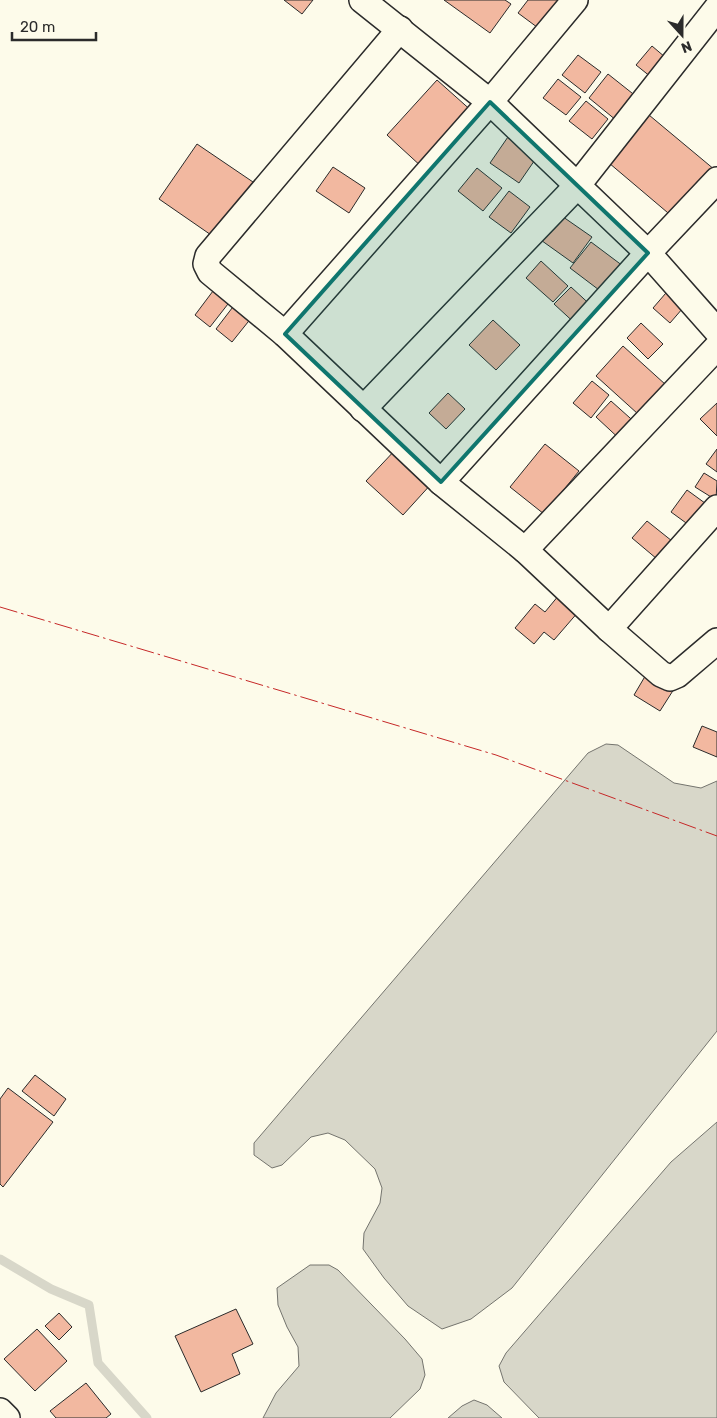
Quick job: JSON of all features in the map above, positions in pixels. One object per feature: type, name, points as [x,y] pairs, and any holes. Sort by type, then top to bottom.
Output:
[{"type":"street","points":[[362,0],[490,102],[648,253],[717,331]]},
{"type":"street","points":[[284,334],[490,102],[575,0]]},
{"type":"street","points":[[363,409],[577,186],[717,8]]},
{"type":"street","points":[[400,29],[208,256],[206,264],[210,272],[284,334],[441,482],[525,550],[609,629],[661,674],[670,678],[677,675],[717,641]]},
{"type":"street","points":[[441,482],[648,253],[717,180]]},
{"type":"street","points":[[525,550],[717,347]]},
{"type":"street","points":[[609,629],[717,508]]},
{"type":"street","points":[[0,1411],[7,1418]]},
{"type":"highlighted area","points":[[490,102],[648,253],[441,482],[285,334]]},
{"type":"shaded area","points":[[606,744],[618,745],[674,783],[701,788],[717,781],[717,1031],[512,1288],[471,1319],[442,1329],[408,1306],[363,1249],[364,1233],[380,1203],[382,1188],[375,1169],[345,1140],[328,1133],[311,1137],[282,1165],[272,1168],[254,1155],[254,1143],[588,753]]},
{"type":"shaded area","points":[[717,1122],[717,1418],[539,1418],[504,1382],[499,1366],[506,1353],[671,1162]]},
{"type":"shaded area","points":[[310,1265],[329,1265],[338,1270],[422,1359],[425,1375],[420,1389],[390,1418],[263,1418],[276,1393],[299,1366],[298,1347],[278,1305],[277,1288]]},
{"type":"shaded area","points":[[474,1400],[487,1405],[502,1418],[448,1418],[462,1406]]},
{"type":"building","points":[[284,0],[313,0],[302,14]]},
{"type":"building","points":[[444,0],[505,0],[511,4],[490,33]]},
{"type":"building","points":[[528,0],[570,0],[545,33],[518,13]]},
{"type":"building","points":[[652,46],[672,63],[656,81],[636,65]]},
{"type":"building","points":[[578,55],[601,72],[585,93],[562,75]]},
{"type":"building","points":[[608,74],[642,101],[622,125],[589,98]]},
{"type":"building","points":[[558,79],[581,97],[566,115],[543,98]]},
{"type":"building","points":[[437,80],[474,113],[423,168],[387,135]]},
{"type":"building","points":[[586,101],[608,119],[592,139],[569,121]]},
{"type":"building","points":[[649,115],[715,170],[674,218],[609,163]]},
{"type":"building","points":[[510,134],[539,154],[519,183],[490,163]]},
{"type":"building","points":[[197,144],[253,182],[214,237],[159,199]]},
{"type":"building","points":[[333,167],[365,188],[349,213],[316,191]]},
{"type":"building","points":[[477,168],[502,188],[483,211],[458,191]]},
{"type":"building","points":[[509,191],[530,207],[511,233],[489,217]]},
{"type":"building","points":[[556,212],[592,237],[573,263],[538,238]]},
{"type":"building","points":[[591,242],[627,269],[607,296],[570,268]]},
{"type":"building","points":[[541,261],[568,286],[553,302],[526,278]]},
{"type":"building","points":[[219,283],[235,295],[210,327],[195,315]]},
{"type":"building","points":[[672,286],[689,301],[670,323],[653,308]]},
{"type":"building","points":[[571,287],[596,310],[579,327],[554,304]]},
{"type":"building","points":[[239,299],[256,312],[232,342],[216,329]]},
{"type":"building","points":[[493,320],[520,345],[496,370],[469,345]]},
{"type":"building","points":[[641,323],[663,344],[648,359],[627,338]]},
{"type":"building","points":[[623,346],[666,385],[638,414],[596,376]]},
{"type":"building","points":[[592,381],[609,395],[591,418],[573,403]]},
{"type":"building","points":[[448,393],[465,409],[446,429],[429,413]]},
{"type":"building","points":[[611,401],[639,426],[624,443],[596,417]]},
{"type":"building","points":[[717,403],[717,436],[700,419]]},
{"type":"building","points":[[545,444],[579,471],[544,514],[510,487]]},
{"type":"building","points":[[397,448],[433,482],[403,515],[366,481]]},
{"type":"building","points":[[717,449],[717,472],[706,464]]},
{"type":"building","points":[[704,473],[717,481],[716,500],[695,487]]},
{"type":"building","points":[[687,490],[709,506],[693,528],[671,512]]},
{"type":"building","points":[[647,521],[672,541],[657,559],[632,538]]},
{"type":"building","points":[[559,595],[579,611],[554,640],[544,632],[534,644],[515,628],[535,604],[545,612]]},
{"type":"building","points":[[647,673],[674,689],[660,711],[634,695]]},
{"type":"building","points":[[702,726],[717,732],[717,757],[693,747]]},
{"type":"building","points":[[35,1075],[66,1099],[54,1116],[22,1091]]},
{"type":"building","points":[[8,1088],[53,1122],[3,1187],[0,1184],[0,1099]]},
{"type":"building","points":[[236,1309],[253,1344],[232,1354],[240,1374],[201,1392],[175,1336]]},
{"type":"building","points":[[59,1313],[72,1327],[59,1340],[45,1326]]},
{"type":"building","points":[[37,1329],[67,1361],[35,1391],[4,1359]]},
{"type":"building","points":[[86,1383],[111,1414],[106,1418],[56,1418],[50,1411]]},
{"type":"waterway","points":[[0,1259],[51,1289],[89,1305],[98,1363],[147,1418]]},
{"type":"power","points":[[0,607],[496,755],[717,836]]}]
